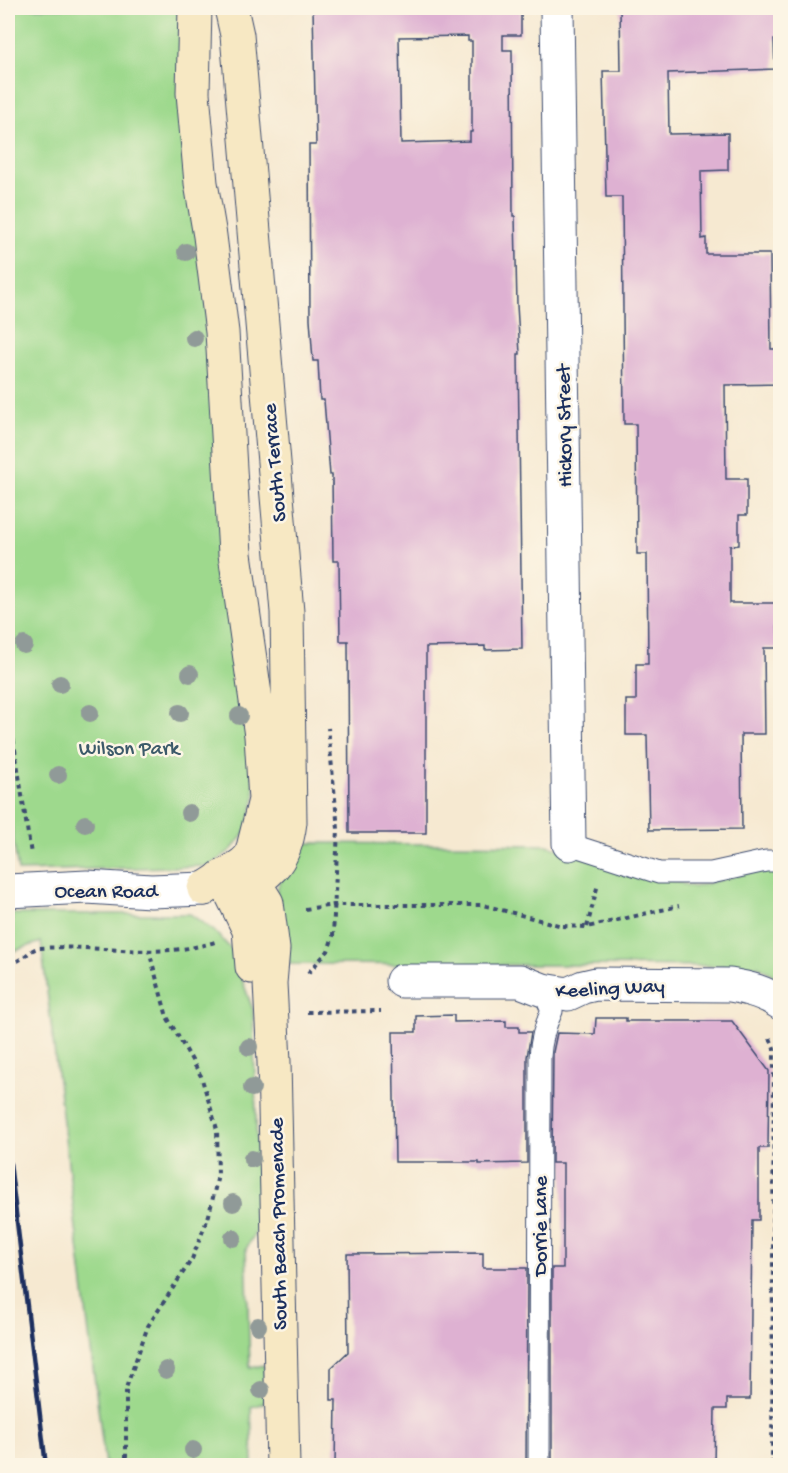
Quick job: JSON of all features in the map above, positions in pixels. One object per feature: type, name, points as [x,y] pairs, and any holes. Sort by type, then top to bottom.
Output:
[{"type":"street","name":"South Terrace","points":[[195,8],[193,93],[201,183],[222,332],[235,554],[264,774],[265,800],[251,855],[231,881]]},
{"type":"street","name":"South Terrace","points":[[231,8],[237,35],[287,612],[290,822],[288,839],[277,863],[231,881]]},
{"type":"street","name":"Hickory Street","points":[[557,8],[569,844]]},
{"type":"street","name":"Ocean Road","points":[[22,890],[87,887],[151,891],[231,881]]},
{"type":"street","name":"South Beach Promenade","points":[[231,881],[267,903],[258,923],[273,949],[270,983],[274,1062],[283,1466]]},
{"type":"street","name":"Keeling Way","points":[[402,981],[520,981],[543,990],[568,994],[583,987],[612,983],[730,985],[773,997],[773,1017]]},
{"type":"lane","points":[[569,844],[659,873],[711,873],[766,861],[780,861]]},
{"type":"lane","name":"Dorrie Lane","points":[[539,1466],[540,1057],[541,1039],[552,1011],[543,990]]},
{"type":"path","points":[[8,256],[13,284],[8,295]]},
{"type":"path","points":[[8,704],[22,890]]},
{"type":"path","points":[[586,927],[606,855]]},
{"type":"path","points":[[8,963],[18,963],[36,948],[149,951],[197,947],[281,913],[334,905],[483,905],[562,926],[586,927],[682,905]]},
{"type":"path","points":[[130,1466],[126,1460],[126,1388],[148,1326],[192,1259],[209,1215],[218,1174],[217,1129],[201,1076],[166,1017],[149,951]]},
{"type":"path","points":[[772,1466],[773,1017]]},
{"type":"green space","name":"Wilson Park","points":[[8,8],[178,8],[255,797],[247,830],[232,849],[210,866],[18,871],[8,804]]},
{"type":"green space","points":[[303,843],[547,845],[694,887],[780,864],[780,979],[758,966],[290,964],[276,911],[277,890]]},
{"type":"green space","points":[[12,914],[190,914],[214,931],[231,949],[253,1010],[259,1226],[246,1249],[250,1368],[264,1365],[264,1403],[251,1407],[253,1465],[105,1465],[41,942],[11,952]]},
{"type":"building","points":[[313,8],[521,8],[521,35],[503,35],[503,50],[512,50],[513,216],[515,216],[520,354],[518,354],[522,649],[485,650],[485,646],[426,647],[426,833],[349,833],[348,641],[340,641],[339,561],[333,561],[332,475],[330,475],[324,400],[320,400],[318,361],[313,361],[310,319],[309,145],[316,145]],"holes":[[[468,36],[468,41],[472,41],[472,132],[470,132],[470,141],[401,143],[399,37]]]},
{"type":"building","points":[[620,8],[780,8],[780,40],[774,40],[775,69],[668,73],[669,134],[728,133],[728,170],[701,171],[702,239],[706,238],[706,254],[770,254],[771,349],[780,349],[780,384],[725,385],[726,479],[747,479],[747,515],[739,515],[739,545],[730,546],[730,603],[777,603],[778,648],[764,648],[765,734],[741,734],[742,829],[649,830],[647,735],[626,735],[626,700],[636,700],[636,664],[648,664],[647,554],[637,554],[636,424],[624,424],[622,197],[606,197],[603,71],[621,71]]},
{"type":"building","points":[[454,1015],[454,1022],[506,1021],[506,1027],[519,1027],[519,1032],[531,1032],[527,1057],[527,1163],[395,1162],[393,1032],[416,1032],[416,1016]]},
{"type":"building","points":[[596,1018],[626,1018],[626,1021],[732,1021],[769,1071],[768,1148],[759,1148],[759,1220],[752,1220],[750,1399],[727,1399],[727,1409],[715,1409],[714,1466],[552,1466],[552,1268],[563,1268],[563,1163],[552,1163],[553,1052],[557,1033],[595,1034]]},
{"type":"building","points":[[483,1253],[483,1268],[527,1268],[526,1466],[335,1466],[336,1400],[331,1400],[331,1368],[348,1352],[347,1254]]},
{"type":"railway","points":[[8,1146],[46,1466]]}]
